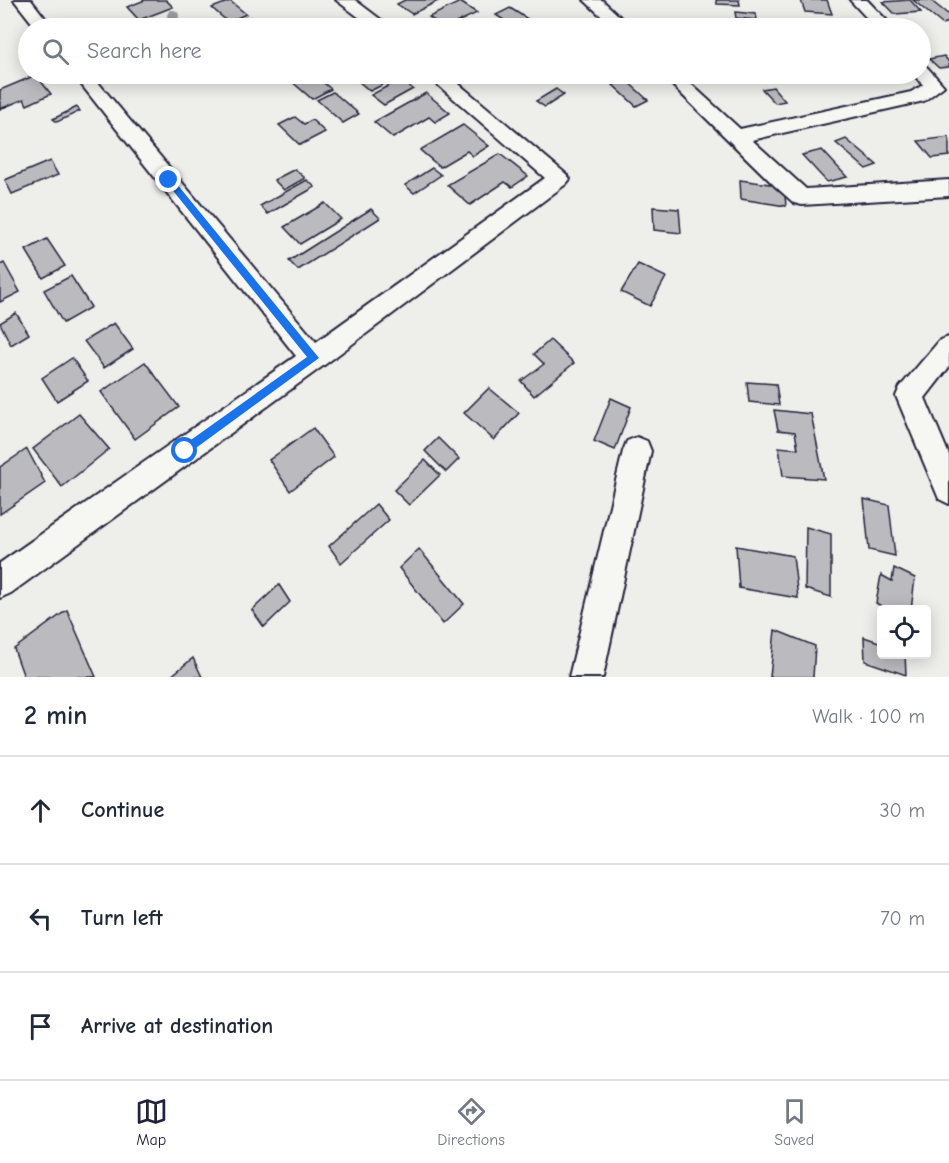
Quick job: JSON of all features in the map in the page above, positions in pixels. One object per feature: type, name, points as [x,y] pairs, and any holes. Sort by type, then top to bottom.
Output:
[{"type":"street","points":[[22,0],[37,18]]},
{"type":"street","points":[[344,0],[369,18]]},
{"type":"street","points":[[592,0],[612,18]]},
{"type":"street","points":[[858,0],[875,18]]},
{"type":"street","points":[[737,136],[917,97],[935,86],[931,81]]},
{"type":"street","points":[[90,84],[314,358]]},
{"type":"street","points":[[0,582],[314,358],[559,179],[448,84]]},
{"type":"street","points":[[681,84],[784,182],[802,196],[949,188]]},
{"type":"street","points":[[949,348],[910,396],[949,489]]},
{"type":"street","points":[[586,677],[638,451]]},
{"type":"building","points":[[145,0],[166,0],[173,7],[144,18],[137,18],[127,7]]},
{"type":"building","points":[[405,0],[440,0],[412,14],[397,4]]},
{"type":"building","points":[[716,0],[739,0],[740,5],[717,4]]},
{"type":"building","points":[[801,0],[827,0],[832,14],[805,12]]},
{"type":"building","points":[[910,0],[921,12],[895,14],[883,2]]},
{"type":"building","points":[[913,0],[930,0],[949,15],[949,22],[942,24]]},
{"type":"building","points":[[230,1],[246,14],[237,18],[223,18],[212,8]]},
{"type":"building","points":[[460,2],[477,13],[466,18],[429,17]]},
{"type":"building","points":[[510,8],[526,18],[501,18],[496,15]]},
{"type":"building","points":[[735,12],[756,14],[757,18],[736,18]]},
{"type":"building","points":[[944,56],[949,62],[949,67],[939,68],[931,59]]},
{"type":"building","points":[[18,82],[43,84],[51,94],[27,105],[24,99],[0,109],[0,90]]},
{"type":"building","points":[[295,84],[325,84],[331,89],[312,99]]},
{"type":"building","points":[[362,84],[384,84],[370,91]]},
{"type":"building","points":[[392,84],[407,84],[413,89],[384,105],[371,95]]},
{"type":"building","points":[[630,84],[648,100],[636,106],[613,85]]},
{"type":"building","points":[[773,87],[785,101],[775,103],[762,89]]},
{"type":"building","points":[[556,89],[564,95],[545,107],[536,101]]},
{"type":"building","points":[[333,92],[359,114],[343,123],[317,100]]},
{"type":"building","points":[[426,93],[450,113],[435,122],[429,117],[393,138],[374,122]]},
{"type":"building","points":[[77,107],[80,111],[57,122],[53,119]]},
{"type":"building","points":[[295,117],[304,124],[312,120],[325,132],[300,145],[279,125]]},
{"type":"building","points":[[463,125],[489,146],[473,156],[467,151],[440,167],[420,150]]},
{"type":"building","points":[[949,137],[949,156],[932,158],[918,141]]},
{"type":"building","points":[[846,139],[877,165],[866,169],[836,143]]},
{"type":"building","points":[[822,150],[847,177],[827,182],[802,155]]},
{"type":"building","points":[[500,154],[528,176],[512,187],[505,182],[470,205],[447,185]]},
{"type":"building","points":[[50,161],[58,175],[12,194],[5,180]]},
{"type":"building","points":[[432,168],[441,175],[414,193],[405,185]]},
{"type":"building","points":[[295,169],[305,178],[284,190],[274,180]]},
{"type":"building","points":[[307,180],[315,187],[268,214],[260,206]]},
{"type":"building","points":[[740,180],[784,186],[786,206],[741,199]]},
{"type":"building","points":[[325,203],[341,219],[300,244],[284,227]]},
{"type":"building","points":[[653,207],[679,209],[681,233],[654,230]]},
{"type":"building","points":[[371,209],[380,218],[298,270],[289,261]]},
{"type":"building","points":[[47,239],[65,266],[43,278],[26,250]]},
{"type":"building","points":[[4,263],[20,292],[0,302],[0,265]]},
{"type":"building","points":[[638,264],[666,277],[650,306],[621,292]]},
{"type":"building","points":[[71,276],[91,307],[63,323],[44,290]]},
{"type":"building","points":[[16,313],[29,334],[11,345],[0,323]]},
{"type":"building","points":[[114,323],[133,349],[104,368],[84,341]]},
{"type":"building","points":[[550,340],[574,363],[534,396],[521,381],[544,364],[534,354]]},
{"type":"building","points":[[72,358],[88,381],[57,401],[42,378]]},
{"type":"building","points":[[145,362],[179,407],[135,439],[101,392]]},
{"type":"building","points":[[747,382],[776,384],[779,405],[749,402]]},
{"type":"building","points":[[489,388],[519,413],[494,440],[464,413]]},
{"type":"building","points":[[611,398],[631,407],[615,450],[594,441]]},
{"type":"building","points":[[774,410],[811,414],[824,479],[783,476],[779,447],[798,449],[795,432],[778,430]]},
{"type":"building","points":[[79,414],[109,449],[62,487],[33,449]]},
{"type":"building","points":[[313,428],[334,457],[290,491],[269,460]]},
{"type":"building","points":[[438,438],[459,459],[446,472],[425,451]]},
{"type":"building","points":[[27,449],[45,483],[0,514],[0,467]]},
{"type":"building","points":[[425,460],[440,475],[409,505],[394,490]]},
{"type":"building","points":[[864,499],[889,505],[895,556],[869,550]]},
{"type":"building","points":[[376,504],[389,520],[341,563],[329,546]]},
{"type":"building","points":[[806,527],[831,534],[831,597],[805,589]]},
{"type":"building","points":[[736,546],[793,556],[798,598],[739,588]]},
{"type":"building","points":[[419,549],[464,604],[443,624],[399,568]]},
{"type":"building","points":[[894,568],[915,578],[912,605],[879,605],[876,603],[881,575],[892,581]]},
{"type":"building","points":[[279,585],[290,602],[264,627],[252,610]]},
{"type":"building","points":[[67,610],[96,677],[24,677],[14,649]]},
{"type":"building","points":[[775,630],[815,646],[813,677],[770,677]]},
{"type":"building","points":[[864,637],[877,641],[877,659],[905,659],[906,675],[865,661]]},
{"type":"building","points":[[193,658],[202,677],[170,677]]},
{"type":"route","points":[[169,180],[314,358],[185,451]]}]
